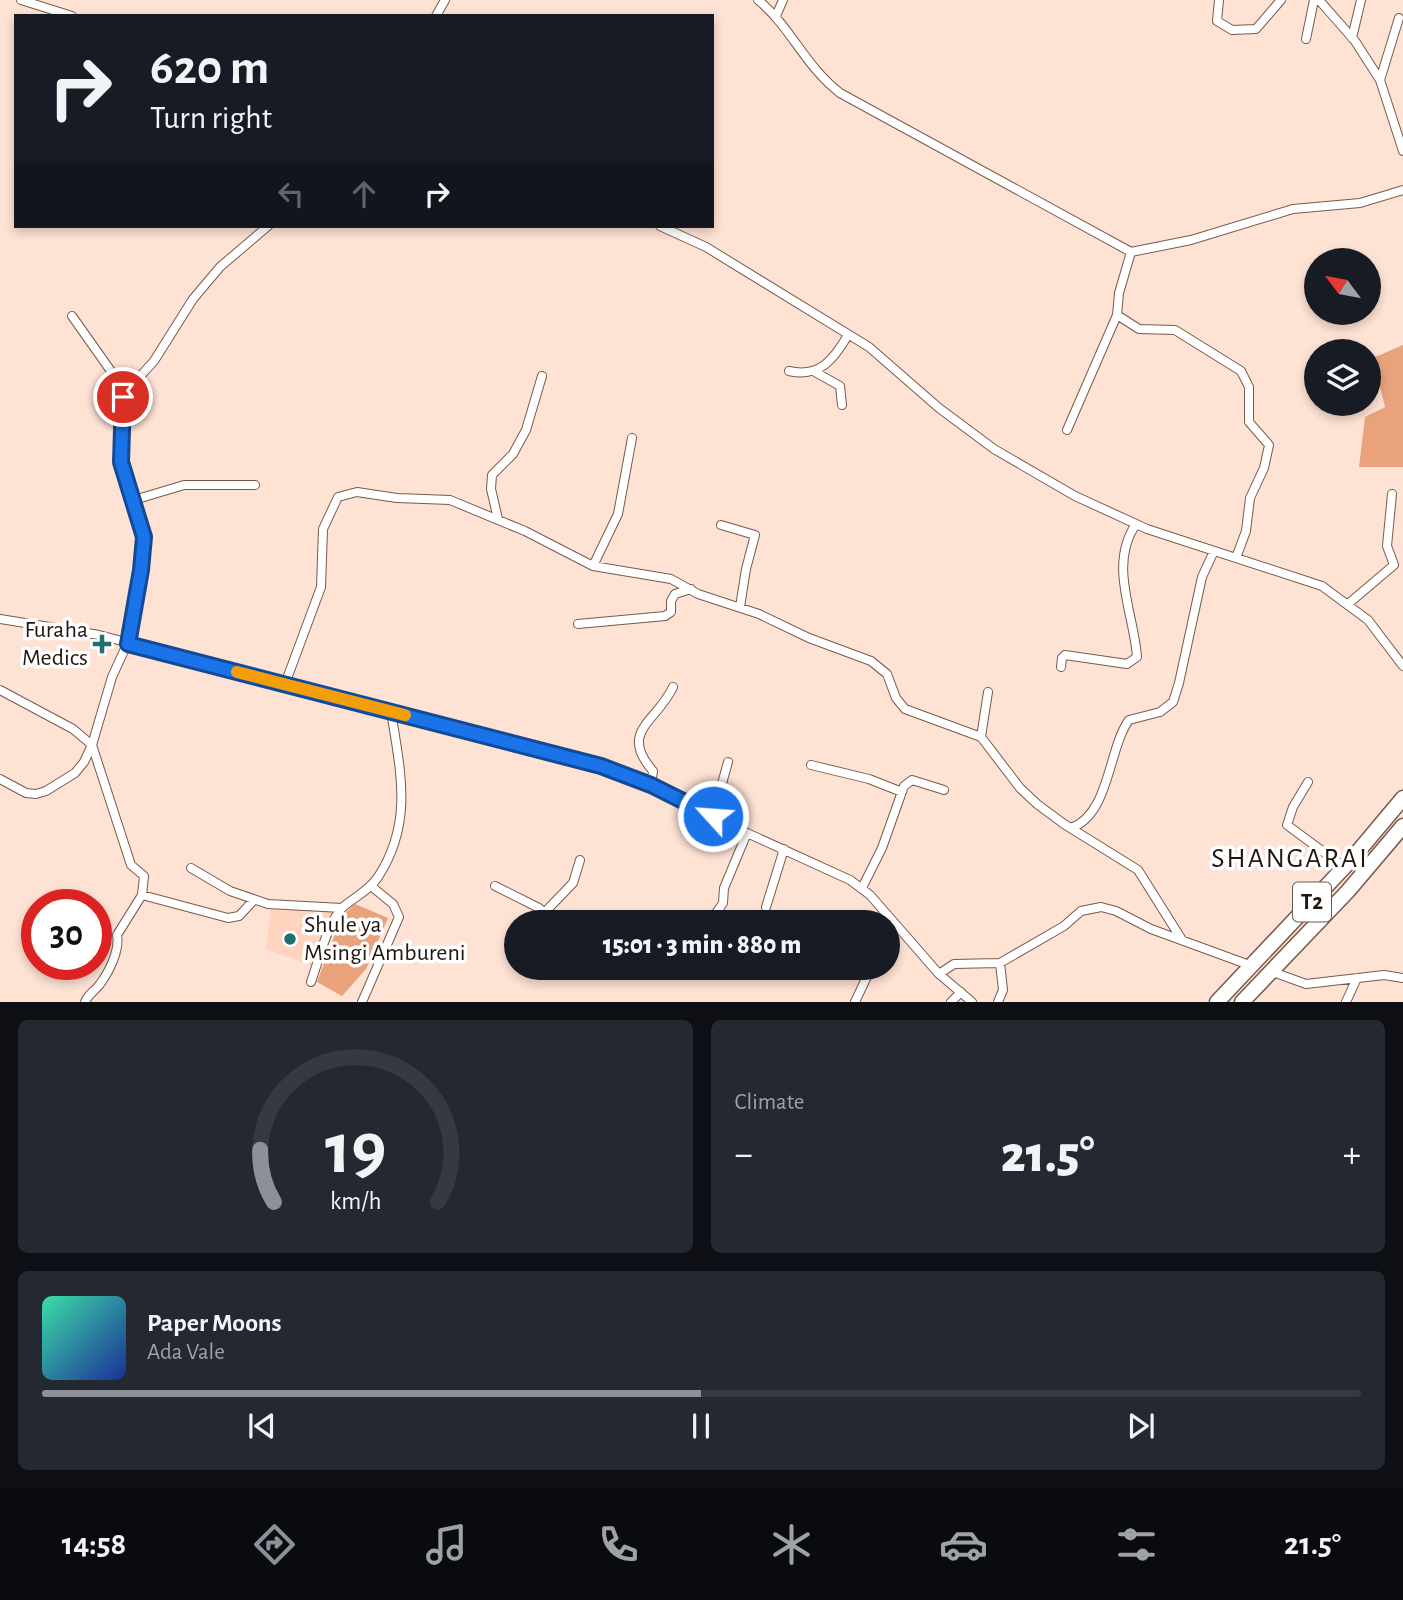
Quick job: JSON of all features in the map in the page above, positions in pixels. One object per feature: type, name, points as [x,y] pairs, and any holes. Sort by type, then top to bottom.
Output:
[{"type":"highway","name":"T2","points":[[1217,1002],[1344,867],[1403,799]]},
{"type":"highway","name":"T2","points":[[1242,1002],[1348,891],[1403,827]]},
{"type":"street","points":[[21,0],[66,14]]},
{"type":"street","points":[[758,0],[776,16],[809,64],[840,93],[1131,252],[1210,235],[1293,209],[1360,203],[1403,190]]},
{"type":"street","points":[[776,16],[783,0]]},
{"type":"street","points":[[1219,0],[1217,21],[1235,30],[1256,29],[1280,0]]},
{"type":"street","points":[[1317,0],[1352,38],[1380,80],[1403,151]]},
{"type":"street","points":[[1306,39],[1317,0]]},
{"type":"street","points":[[1352,38],[1361,0]]},
{"type":"street","points":[[1380,80],[1399,18]]},
{"type":"street","points":[[0,779],[26,793],[41,793],[77,771],[92,745],[112,677],[128,644],[141,570],[144,537],[135,500],[121,462],[121,419],[125,391],[154,361],[193,299],[228,260],[266,228]]},
{"type":"street","points":[[664,228],[706,247],[879,355],[939,408],[994,449],[1075,496],[1136,524],[1322,586],[1380,632],[1403,666]]},
{"type":"street","points":[[1067,430],[1117,315],[1119,293],[1131,252]]},
{"type":"street","points":[[1117,315],[1139,329],[1175,330],[1235,367],[1245,377],[1250,395],[1249,422],[1269,445],[1264,468],[1250,498],[1246,531],[1236,558]]},
{"type":"street","points":[[72,316],[125,391]]},
{"type":"street","points":[[815,372],[833,358],[848,335]]},
{"type":"street","points":[[789,371],[815,372],[841,386],[842,405]]},
{"type":"street","points":[[498,519],[491,479],[513,454],[526,430],[542,376]]},
{"type":"street","points":[[593,566],[618,514],[632,438]]},
{"type":"street","points":[[135,500],[184,485],[255,485]]},
{"type":"street","points":[[285,684],[321,587],[323,529],[338,497],[357,492],[397,498],[442,498],[498,519],[593,566],[664,577],[871,661],[887,674],[896,698],[905,709],[981,737],[1027,796],[1141,873],[1182,940]]},
{"type":"street","points":[[1348,604],[1394,565],[1387,546],[1392,494]]},
{"type":"street","points":[[1061,667],[1065,655],[1127,664],[1138,657],[1126,596],[1123,555],[1125,544],[1136,524]]},
{"type":"street","points":[[721,525],[755,535],[743,581],[740,607]]},
{"type":"street","points":[[1071,828],[1082,822],[1105,786],[1122,729],[1129,720],[1160,712],[1172,702],[1179,683],[1202,577],[1214,551]]},
{"type":"street","points":[[578,624],[665,616],[671,612],[671,601],[675,594],[691,589]]},
{"type":"street","points":[[0,619],[68,628],[601,766],[651,785],[747,833],[832,870],[862,888],[881,910]]},
{"type":"street","points":[[651,785],[653,771],[639,752],[638,738],[651,716],[664,706],[673,687]]},
{"type":"street","points":[[0,690],[73,729],[92,745],[131,865],[144,876],[142,895],[117,935],[119,945],[100,985],[88,994],[85,1002]]},
{"type":"street","points":[[981,737],[989,692]]},
{"type":"street","points":[[311,982],[334,920],[342,908],[371,886],[394,846],[402,803],[402,772],[391,711]]},
{"type":"street","points":[[713,816],[728,762]]},
{"type":"street","points":[[811,765],[869,779],[902,792]]},
{"type":"street","points":[[862,888],[882,848],[904,786],[912,780],[944,790]]},
{"type":"street","points":[[1308,782],[1293,807],[1287,825],[1344,867]]},
{"type":"street","points":[[718,910],[723,903],[724,888],[747,833]]},
{"type":"street","points":[[766,906],[784,849]]},
{"type":"street","points":[[547,910],[573,883],[580,860]]},
{"type":"street","points":[[191,868],[230,891],[268,904],[342,908]]},
{"type":"street","points":[[362,1002],[399,917],[393,904],[371,886]]},
{"type":"street","points":[[495,886],[541,910]]},
{"type":"street","points":[[142,895],[228,918],[239,916],[252,902]]},
{"type":"street","points":[[939,974],[954,964],[1000,963],[1064,926],[1081,911],[1101,907],[1252,966]]},
{"type":"street","points":[[900,931],[939,974],[972,1002]]},
{"type":"street","points":[[998,1002],[1003,990],[1000,963]]},
{"type":"street","points":[[1270,971],[1306,984],[1392,975],[1403,978]]},
{"type":"street","points":[[1346,1002],[1357,978]]},
{"type":"street","points":[[855,1002],[865,980]]},
{"type":"street","points":[[950,1002],[961,992]]},
{"type":"shaded area","points":[[1403,345],[1403,467],[1359,467],[1365,417],[1381,416],[1381,409],[1385,407],[1381,391],[1381,355]]},
{"type":"shaded area","points":[[355,904],[388,918],[366,969],[342,996],[317,982],[342,916]]},
{"type":"shaded area","points":[[271,908],[332,910],[313,966],[266,949]]},
{"type":"slow traffic","points":[[237,672],[405,715]]},
{"type":"place","name":"Furaha Medics","points":[[102,644]]},
{"type":"place","name":"Shule ya Msingi Ambureni","points":[[290,939]]},
{"type":"district","name":"SHANGARAI","points":[[1290,859]]},
{"type":"route","points":[[123,397],[121,462],[135,500],[144,537],[128,644],[601,766],[651,785],[713,816]]}]
